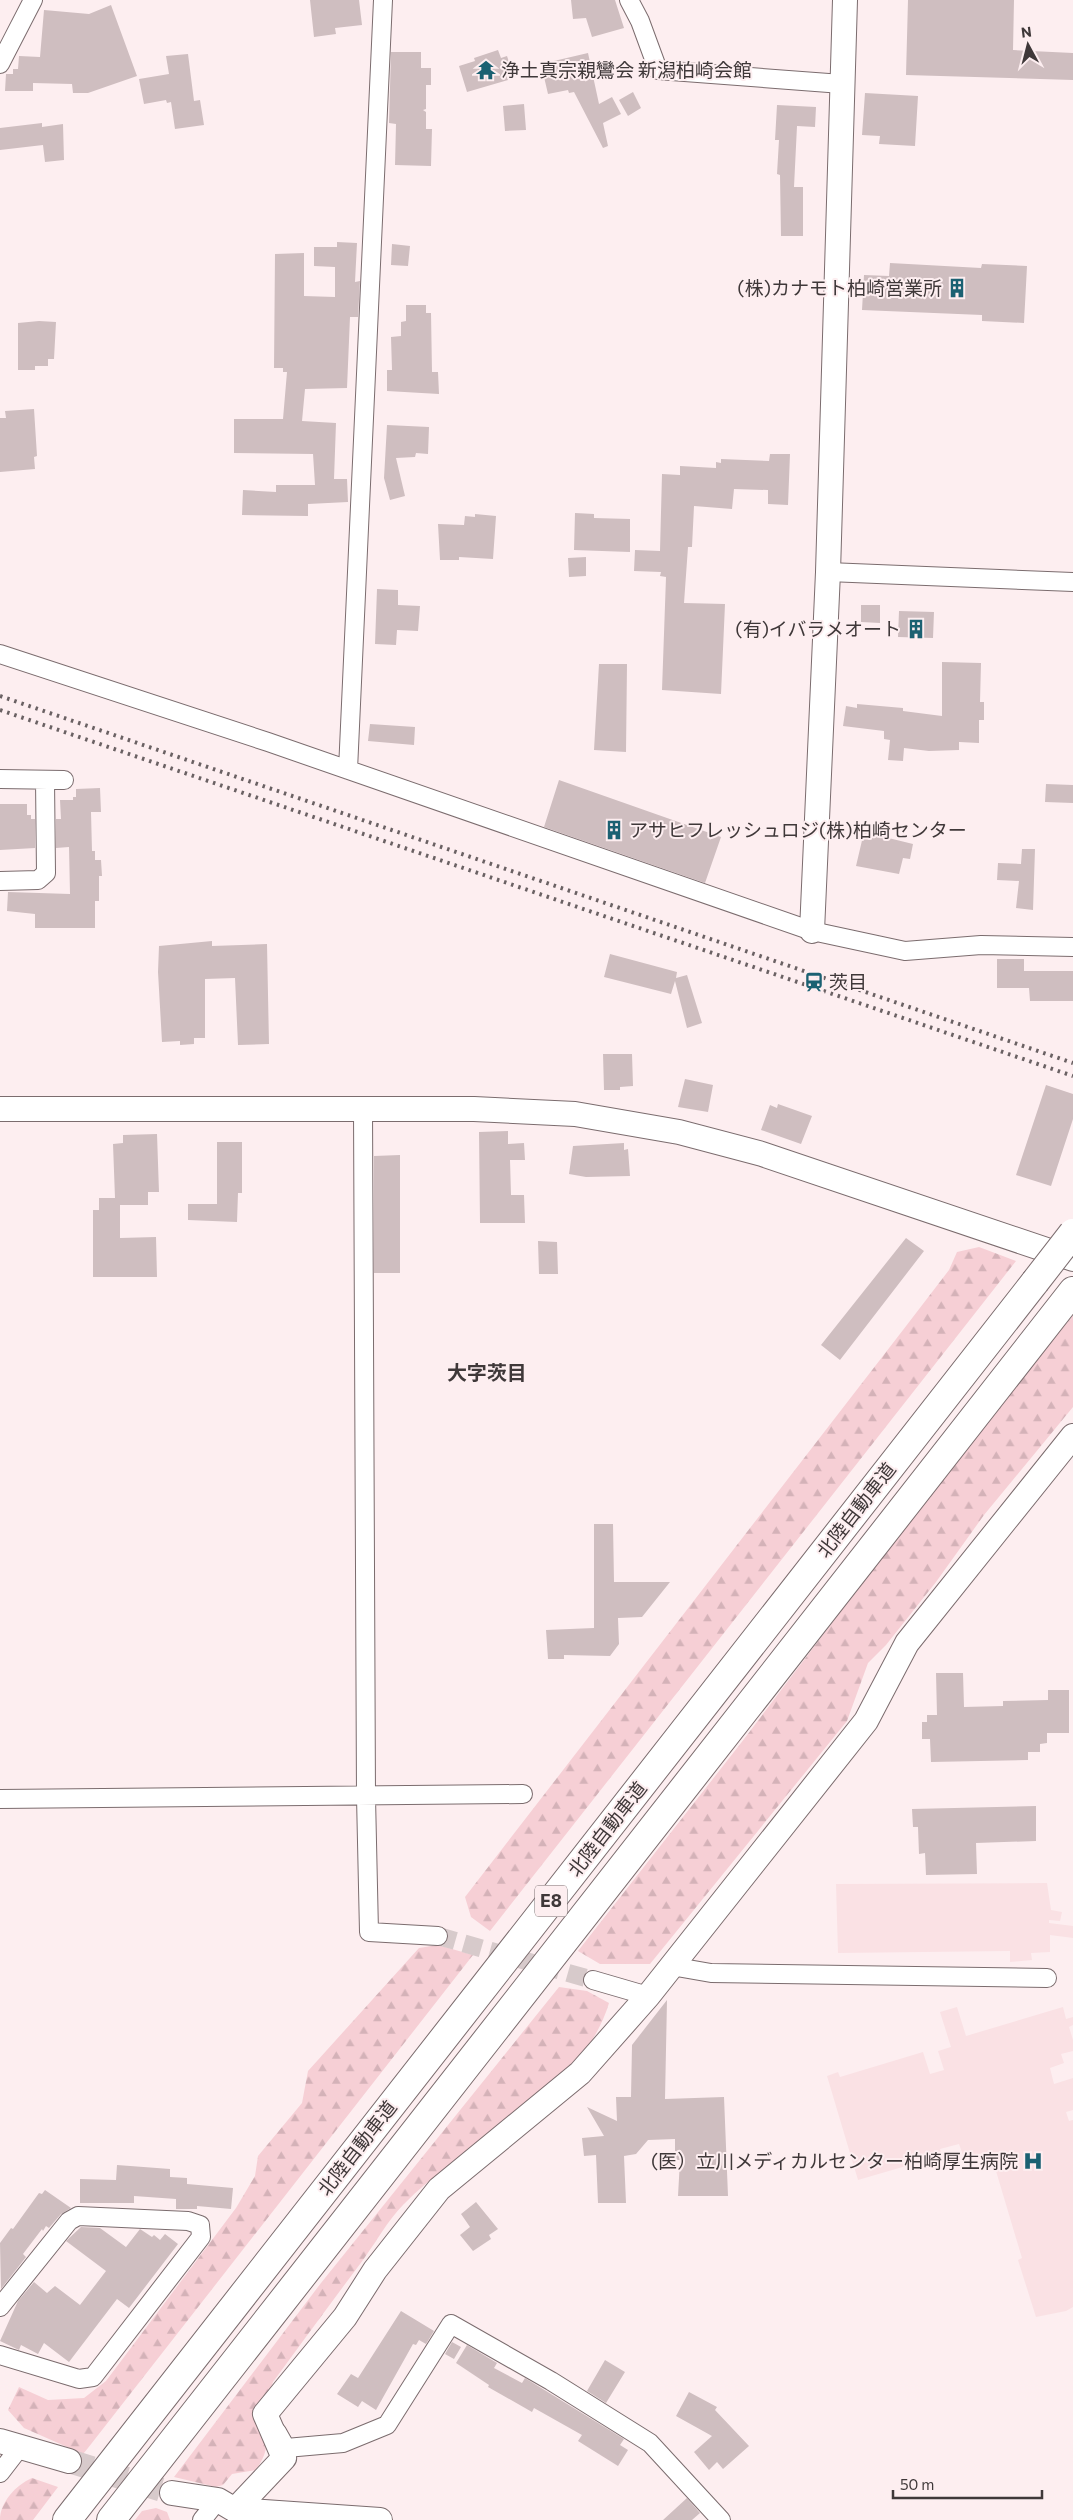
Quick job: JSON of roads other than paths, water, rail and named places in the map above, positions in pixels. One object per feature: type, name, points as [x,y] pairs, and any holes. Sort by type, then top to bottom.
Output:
[{"type":"highway","name":"北陸自動車道","points":[[67,2520],[1073,1233]]},
{"type":"highway","name":"北陸自動車道","points":[[111,2520],[1072,1292]]},
{"type":"street","points":[[0,64],[33,0]]},
{"type":"street","points":[[348,770],[383,0]]},
{"type":"street","points":[[629,0],[640,21],[658,70],[842,84]]},
{"type":"street","points":[[812,931],[828,572],[845,0]]},
{"type":"street","points":[[828,572],[1073,582]]},
{"type":"street","points":[[0,654],[348,770],[812,931],[905,951],[981,945],[1073,947]]},
{"type":"street","points":[[0,779],[64,780]]},
{"type":"street","points":[[0,881],[38,880],[46,873],[45,780]]},
{"type":"street","points":[[0,1109],[474,1109],[576,1114],[679,1132],[762,1154],[1073,1258]]},
{"type":"street","points":[[363,1109],[366,1797],[369,1932],[438,1936]]},
{"type":"street","points":[[265,2414],[345,2317],[375,2270],[439,2189],[580,2073],[648,1996],[866,1721],[907,1643],[1073,1436]]},
{"type":"street","points":[[0,1800],[523,1794]]},
{"type":"street","points":[[671,1966],[711,1973],[1047,1978]]},
{"type":"street","points":[[592,1980],[648,1996]]},
{"type":"street","points":[[0,2307],[69,2221],[78,2216],[188,2221],[200,2225],[201,2237],[93,2377],[79,2379],[0,2355]]},
{"type":"street","points":[[265,2414],[286,2448],[343,2444],[387,2425],[451,2324],[551,2381],[650,2443],[721,2520]]},
{"type":"street","points":[[202,2520],[227,2505],[284,2458],[265,2414]]},
{"type":"street","points":[[0,2473],[10,2444],[69,2461]]},
{"type":"street","points":[[172,2493],[227,2505],[333,2518],[380,2520]]},
{"type":"tunnel","points":[[438,1936],[593,1980]]},
{"type":"tunnel","points":[[69,2461],[172,2493]]},
{"type":"railway","points":[[0,696],[1073,1063]]},
{"type":"railway","points":[[0,710],[1073,1076]]},
{"type":"place","name":"浄土真宗親鸞会 新潟柏崎会館","points":[[486,70]]},
{"type":"place","name":"(株)カナモト柏崎営業所","points":[[957,288]]},
{"type":"place","name":"(有)イバラメオート","points":[[916,629]]},
{"type":"place","name":"アサヒフレッシュロジ(株)柏崎センター","points":[[614,830]]},
{"type":"place","name":"茨目","points":[[814,982]]},
{"type":"place","name":"(医）立川メディカルセンター柏崎厚生病院","points":[[1033,2161]]},
{"type":"district","name":"大字茨目","points":[[487,1373]]}]
